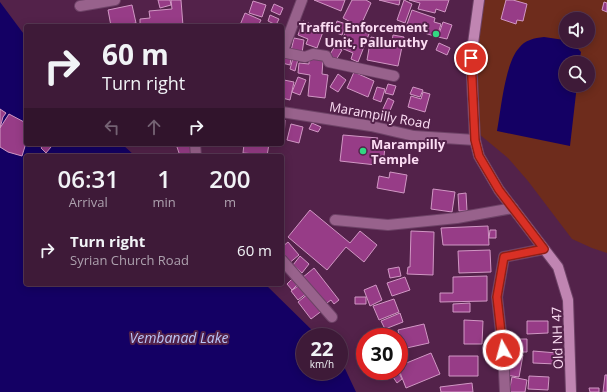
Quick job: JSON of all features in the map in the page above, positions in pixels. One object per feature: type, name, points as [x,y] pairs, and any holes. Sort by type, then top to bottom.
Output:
[{"type":"main road","name":"Old NH 47","points":[[479,0],[471,58],[475,140],[479,156],[499,190],[558,267],[568,300],[571,392]]},
{"type":"street","points":[[80,6],[115,0]]},
{"type":"street","points":[[284,48],[302,0]]},
{"type":"street","points":[[284,53],[305,56],[313,54],[326,56],[329,62],[394,76]]},
{"type":"street","name":"Marampilly Road","points":[[284,112],[371,126],[414,136],[475,140]]},
{"type":"street","points":[[336,220],[388,225],[457,218],[513,208]]},
{"type":"street","points":[[505,392],[503,350],[497,297],[504,257],[544,249]]},
{"type":"street","points":[[284,262],[332,317]]},
{"type":"shaded area","points":[[478,0],[607,0],[607,253],[572,239],[528,181],[508,158],[479,134],[476,98]]},
{"type":"water","name":"Vembanad Lake","points":[[0,2],[24,34],[24,146],[124,146],[133,154],[24,154],[24,286],[267,286],[310,328],[296,328],[296,380],[348,380],[348,375],[356,392],[0,392]]},
{"type":"water","points":[[544,37],[559,39],[559,48],[577,48],[581,52],[580,56],[559,56],[559,92],[576,92],[570,146],[497,131],[510,64],[521,45],[533,39]]},
{"type":"building","points":[[158,0],[170,0],[171,5],[160,8]]},
{"type":"building","points":[[171,0],[181,0],[183,24],[140,24],[140,19],[150,18],[149,11],[172,9]]},
{"type":"building","points":[[314,0],[345,0],[341,11]]},
{"type":"building","points":[[352,0],[366,0],[371,3],[360,27],[343,18]]},
{"type":"building","points":[[379,0],[400,0],[399,5]]},
{"type":"building","points":[[404,0],[412,4],[405,23],[397,20]]},
{"type":"building","points":[[409,0],[449,0],[445,12],[436,9],[435,13],[418,9],[420,3]]},
{"type":"building","points":[[506,0],[513,0],[527,4],[523,21],[517,20],[516,24],[501,19]]},
{"type":"building","points":[[253,1],[266,5],[262,17],[249,13]]},
{"type":"building","points":[[604,2],[607,3],[607,12],[602,10]]},
{"type":"building","points":[[274,4],[283,8],[280,15],[271,11]]},
{"type":"building","points":[[132,5],[136,23],[111,24],[108,10]]},
{"type":"building","points":[[412,10],[435,18],[434,22],[441,24],[437,37],[406,27]]},
{"type":"building","points":[[245,13],[261,20],[259,24],[240,24]]},
{"type":"building","points":[[270,15],[279,19],[276,24],[268,21]]},
{"type":"building","points":[[303,21],[324,29],[317,48],[306,44],[308,39],[298,35]]},
{"type":"building","points":[[337,21],[346,24],[342,35],[334,32]]},
{"type":"building","points":[[443,22],[452,25],[447,39],[438,37]]},
{"type":"building","points":[[348,26],[369,34],[358,62],[351,59],[353,53],[339,47]]},
{"type":"building","points":[[393,35],[404,37],[398,66],[367,60],[371,37],[392,41]]},
{"type":"building","points":[[294,38],[304,40],[302,53],[291,51]]},
{"type":"building","points":[[439,43],[450,48],[447,55],[436,50]]},
{"type":"building","points":[[335,46],[342,50],[336,60],[329,56]]},
{"type":"building","points":[[284,56],[291,58],[290,65],[284,64]]},
{"type":"building","points":[[293,58],[298,59],[295,71],[290,69]]},
{"type":"building","points":[[309,58],[323,60],[322,74],[328,75],[325,98],[308,96],[310,75],[298,73],[299,63],[309,64]]},
{"type":"building","points":[[354,72],[374,81],[368,97],[347,88]]},
{"type":"building","points":[[338,74],[346,80],[338,92],[330,87]]},
{"type":"building","points":[[298,77],[306,80],[300,95],[292,92]]},
{"type":"building","points":[[284,80],[294,82],[290,100],[284,98]]},
{"type":"building","points":[[388,84],[396,86],[393,95],[385,93]]},
{"type":"building","points":[[377,87],[385,89],[381,102],[373,99]]},
{"type":"building","points":[[413,87],[423,90],[420,97],[410,94]]},
{"type":"building","points":[[423,92],[430,94],[425,112],[408,107],[411,96],[421,99]]},
{"type":"building","points":[[388,98],[394,101],[389,113],[382,111]]},
{"type":"building","points":[[0,109],[6,113],[3,117],[0,128]]},
{"type":"building","points":[[9,114],[24,122],[25,146],[22,156],[8,152],[0,147],[0,128]]},
{"type":"building","points":[[312,123],[321,127],[318,132],[309,129]]},
{"type":"building","points":[[291,124],[303,127],[299,143],[287,140]]},
{"type":"building","name":"Marampilly Temple","points":[[343,135],[378,138],[377,147],[385,147],[384,156],[377,155],[376,165],[340,161]]},
{"type":"building","points":[[42,146],[51,147],[46,153],[41,148]]},
{"type":"building","points":[[177,146],[191,146],[193,154],[179,154]]},
{"type":"building","points":[[244,146],[269,146],[267,154],[243,153]]},
{"type":"building","points":[[390,172],[407,175],[404,193],[377,188],[379,176],[389,178]]},
{"type":"building","points":[[433,189],[455,192],[452,212],[431,209]]},
{"type":"building","points":[[466,193],[467,211],[459,211],[458,194]]},
{"type":"building","points":[[310,210],[350,243],[360,231],[377,245],[364,262],[346,247],[327,270],[288,237]]},
{"type":"building","points":[[488,226],[489,245],[443,245],[441,228]]},
{"type":"building","points":[[490,230],[496,230],[496,238],[489,238]]},
{"type":"building","points":[[411,231],[434,232],[433,275],[407,274],[408,267],[410,267]]},
{"type":"building","points":[[288,242],[299,255],[288,264],[284,259],[284,245]]},
{"type":"building","points":[[490,250],[491,272],[459,273],[458,251]]},
{"type":"building","points":[[300,256],[309,264],[302,273],[293,265]]},
{"type":"building","points":[[399,267],[401,276],[390,278],[388,269]]},
{"type":"building","points":[[314,268],[339,300],[334,304],[331,300],[324,305],[302,278]]},
{"type":"building","points":[[487,276],[487,301],[440,302],[440,293],[453,293],[453,277]]},
{"type":"building","points":[[405,277],[410,290],[392,296],[387,283]]},
{"type":"building","points":[[293,278],[298,284],[292,290],[287,284]]},
{"type":"building","points":[[301,284],[307,293],[298,300],[291,291]]},
{"type":"building","points":[[376,285],[382,300],[370,306],[364,290]]},
{"type":"building","points":[[309,293],[323,310],[311,319],[298,302]]},
{"type":"building","points":[[355,297],[366,297],[366,304],[355,304]]},
{"type":"building","points":[[394,299],[399,312],[379,320],[373,306]]},
{"type":"building","points":[[470,303],[470,312],[453,312],[453,304]]},
{"type":"building","points":[[400,313],[403,322],[384,328],[381,321]]},
{"type":"building","points":[[464,320],[483,321],[482,344],[464,344]]},
{"type":"building","points":[[527,321],[548,321],[548,333],[527,334]]},
{"type":"building","points":[[424,324],[429,343],[408,348],[408,328],[407,328]]},
{"type":"building","points":[[509,339],[527,339],[527,352],[509,352]]},
{"type":"building","points":[[533,351],[557,353],[556,364],[533,363]]},
{"type":"building","points":[[431,353],[440,374],[406,388],[403,380],[408,380],[408,362]]},
{"type":"building","points":[[508,353],[523,355],[519,377],[505,375]]},
{"type":"building","points":[[449,356],[478,356],[478,376],[449,376]]},
{"type":"building","points":[[605,375],[607,375],[607,392],[603,392]]},
{"type":"building","points":[[529,376],[549,377],[548,390],[528,389]]},
{"type":"building","points":[[512,377],[527,380],[525,392],[509,392]]},
{"type":"building","points":[[472,383],[473,392],[441,392],[440,387]]},
{"type":"building","points":[[589,388],[599,388],[599,392],[590,392]]},
{"type":"place","name":"Traffic Enforcement Unit, Palluruthy","points":[[436,34]]},
{"type":"place","name":"Marampilly Temple","points":[[363,151]]},
{"type":"route","points":[[471,58],[475,140],[479,156],[499,190],[544,249],[504,257],[497,297],[503,350]]}]
